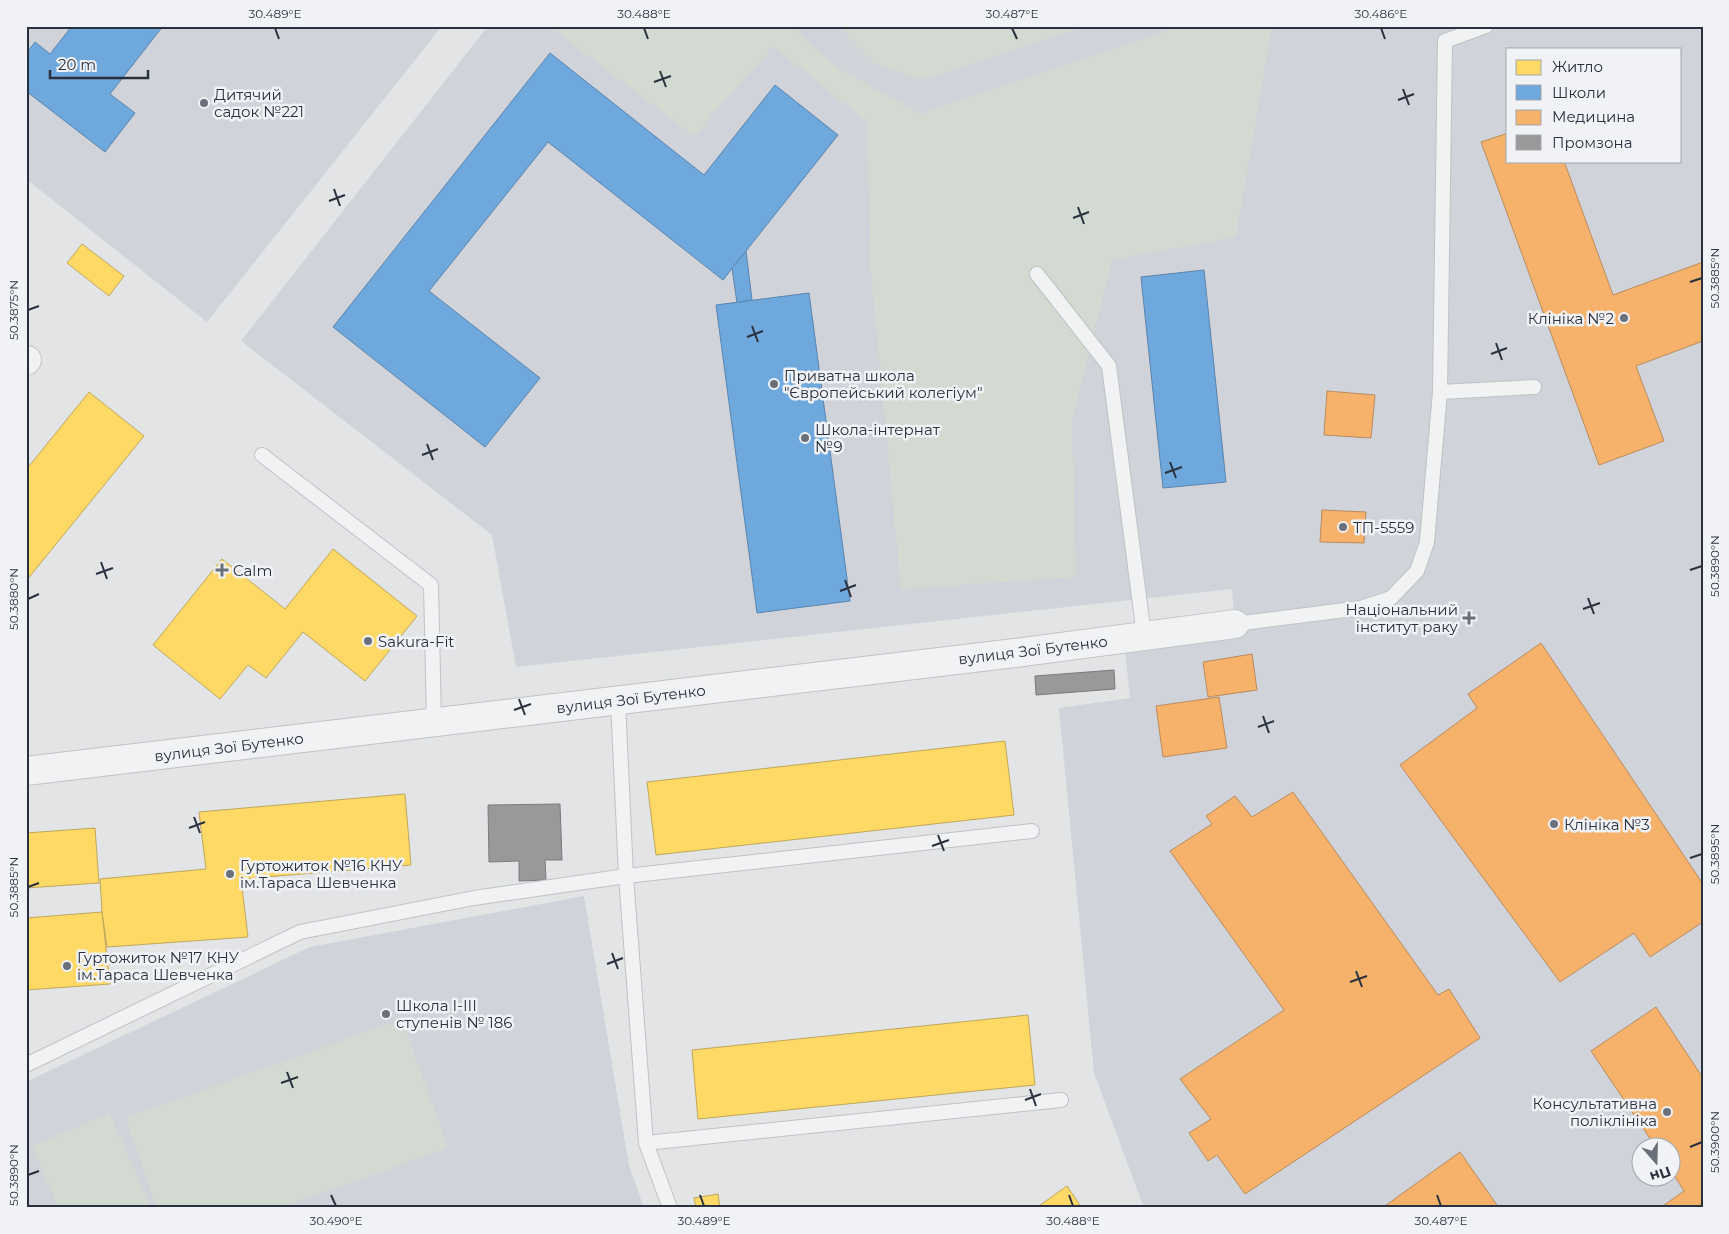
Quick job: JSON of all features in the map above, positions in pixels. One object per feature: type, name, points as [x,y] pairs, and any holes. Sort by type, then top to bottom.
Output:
[{"type":"street","name":"вулиця Зої Бутенко","points":[[26,771],[1005,654],[1235,624]]},
{"type":"lane","points":[[1235,624],[1361,608],[1391,598],[1417,571],[1427,542],[1440,392],[1445,41],[1486,26]]},
{"type":"lane","points":[[1037,274],[1109,366],[1144,636]]},
{"type":"lane","points":[[1440,392],[1534,386]]},
{"type":"lane","points":[[262,454],[431,586],[434,722]]},
{"type":"lane","points":[[618,701],[626,876],[646,1143],[670,1208]]},
{"type":"lane","points":[[26,1065],[300,932],[474,898],[626,876],[1032,831]]},
{"type":"lane","points":[[646,1143],[1061,1100]]},
{"type":"shaded area","name":"Дитячий садок №221","points":[[26,26],[442,26],[207,322],[26,179]]},
{"type":"shaded area","points":[[488,26],[1703,26],[1703,1208],[1144,1208],[1094,1073],[1059,708],[1130,698],[1125,651],[1236,638],[1232,589],[516,667],[492,535],[241,341]]},
{"type":"shaded area","points":[[549,26],[795,26],[800,35],[840,69],[921,114],[1181,26],[1272,26],[1236,237],[1112,260],[1072,420],[1076,577],[901,589],[871,272],[867,122],[773,46],[694,136]]},
{"type":"shaded area","points":[[842,26],[1089,26],[920,80],[876,64],[846,34]]},
{"type":"shaded area","name":"Школа І-ІІІ ступенів № 186","points":[[584,896],[629,1166],[644,1208],[26,1208],[26,1082],[310,947]]},
{"type":"shaded area","points":[[402,1019],[448,1148],[279,1208],[157,1208],[125,1118]]},
{"type":"shaded area","points":[[109,1113],[152,1208],[59,1208],[32,1147]]},
{"type":"building: Житло","points":[[82,244],[124,276],[109,296],[67,263]]},
{"type":"building: Житло","points":[[89,392],[144,436],[26,581],[26,470]]},
{"type":"building: Житло","points":[[333,549],[417,616],[365,681],[303,632],[266,678],[248,665],[220,699],[153,645],[222,559],[285,609]]},
{"type":"building: Житло","points":[[1005,741],[1014,815],[656,855],[647,782]]},
{"type":"building: Житло","name":"Гуртожиток №16 КНУ ім.Тараса Шевченка","points":[[405,794],[411,865],[241,879],[248,937],[107,947],[100,879],[206,869],[199,812]]},
{"type":"building: Житло","points":[[95,828],[99,883],[26,888],[26,833]]},
{"type":"building: Житло","name":"Гуртожиток №17 КНУ ім.Тараса Шевченка","points":[[102,912],[110,984],[26,990],[26,918]]},
{"type":"building: Житло","points":[[1028,1015],[1035,1085],[698,1119],[692,1050]]},
{"type":"building: Житло","points":[[1067,1186],[1082,1208],[1036,1208]]},
{"type":"building: Житло","points":[[718,1194],[720,1208],[696,1208],[694,1198]]},
{"type":"building: Школи","points":[[72,26],[163,26],[110,94],[135,113],[105,152],[26,91],[26,54],[35,42],[50,54]]},
{"type":"building: Школи","points":[[550,53],[704,175],[775,85],[838,135],[723,280],[548,142],[429,291],[540,378],[485,447],[333,327]]},
{"type":"building: Школи","points":[[746,251],[752,300],[737,303],[732,268]]},
{"type":"building: Школи","points":[[1204,270],[1226,482],[1163,488],[1141,277]]},
{"type":"building: Школи","name":"Приватна школа \"Європейський колегіум\"","points":[[809,293],[850,601],[757,613],[716,305]]},
{"type":"building: Медицина","name":"Клініка №2","points":[[1506,134],[1506,162],[1564,162],[1613,295],[1703,262],[1703,341],[1636,366],[1664,441],[1599,465],[1481,142]]},
{"type":"building: Медицина","points":[[1327,391],[1375,395],[1371,438],[1324,435]]},
{"type":"building: Медицина","name":"ТП-5559","points":[[1322,510],[1366,512],[1364,543],[1320,542]]},
{"type":"building: Медицина","name":"Клініка №3","points":[[1541,643],[1703,884],[1703,922],[1650,957],[1634,933],[1560,982],[1400,765],[1477,708],[1468,694]]},
{"type":"building: Медицина","points":[[1252,654],[1257,690],[1208,697],[1203,662]]},
{"type":"building: Медицина","points":[[1219,697],[1227,748],[1163,757],[1156,706]]},
{"type":"building: Медицина","points":[[1293,792],[1438,995],[1449,989],[1480,1038],[1245,1194],[1217,1155],[1208,1161],[1189,1133],[1211,1119],[1180,1079],[1284,1010],[1170,851],[1212,824],[1206,816],[1235,796],[1252,817]]},
{"type":"building: Медицина","name":"Консультативна поліклініка","points":[[1656,1007],[1703,1078],[1703,1208],[1660,1208],[1684,1191],[1681,1186],[1682,1136],[1648,1136],[1591,1051]]},
{"type":"building: Медицина","points":[[1460,1152],[1499,1208],[1382,1208]]},
{"type":"building: Промзона","points":[[1114,670],[1115,689],[1036,695],[1035,676]]},
{"type":"building: Промзона","points":[[560,804],[562,860],[545,860],[546,880],[519,881],[519,861],[489,862],[488,805]]},
{"type":"place","name":"Дитячий садок №221","points":[[204,103]]},
{"type":"place","name":"Клініка №2","points":[[1624,318]]},
{"type":"place","name":"Приватна школа \"Європейський колегіум\"","points":[[774,384]]},
{"type":"place","name":"Школа-інтернат №9","points":[[805,438]]},
{"type":"place","name":"ТП-5559","points":[[1343,527]]},
{"type":"place","name":"Calm","points":[[222,570]]},
{"type":"place","name":"Національний інститут раку","points":[[1469,618]]},
{"type":"place","name":"Sakura-Fit","points":[[368,641]]},
{"type":"place","name":"Клініка №3","points":[[1554,824]]},
{"type":"place","name":"Гуртожиток №16 КНУ ім.Тараса Шевченка","points":[[230,874]]},
{"type":"place","name":"Гуртожиток №17 КНУ ім.Тараса Шевченка","points":[[67,966]]},
{"type":"place","name":"Школа І-ІІІ ступенів № 186","points":[[386,1014]]},
{"type":"place","name":"Консультативна поліклініка","points":[[1667,1112]]}]
